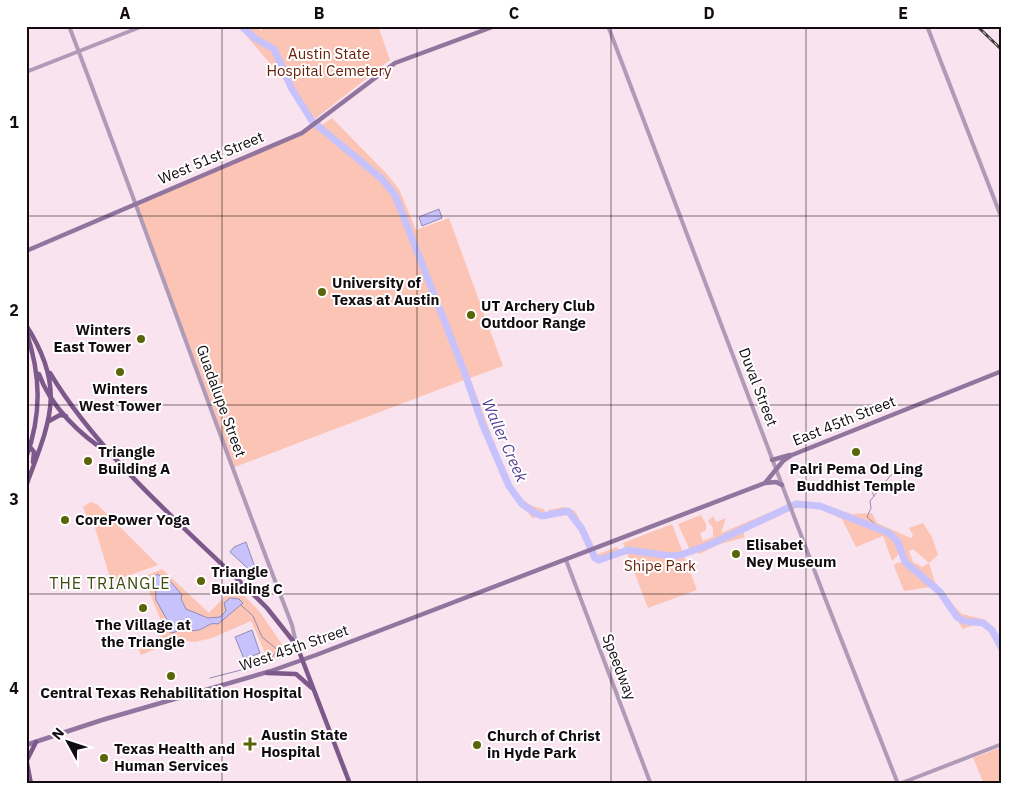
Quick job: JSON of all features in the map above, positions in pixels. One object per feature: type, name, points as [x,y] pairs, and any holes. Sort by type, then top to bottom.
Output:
[{"type":"main road","name":"West 51st Street","points":[[26,251],[312,127],[392,65],[495,26]]},
{"type":"main road","points":[[26,325],[68,404],[110,454],[267,608],[297,646]]},
{"type":"main road","points":[[26,331],[38,371],[52,400],[99,448],[110,454]]},
{"type":"main road","points":[[26,458],[37,416],[38,371]]},
{"type":"main road","name":"East 45th Street","points":[[566,560],[765,483],[792,455],[1002,371]]},
{"type":"main road","points":[[26,486],[49,421],[52,400],[50,373]]},
{"type":"main road","points":[[49,421],[60,415],[66,416]]},
{"type":"main road","points":[[30,447],[34,452],[31,473]]},
{"type":"main road","points":[[772,460],[792,455]]},
{"type":"main road","points":[[765,483],[776,482],[782,485]]},
{"type":"main road","name":"West 45th Street","points":[[26,745],[303,660],[566,560]]},
{"type":"main road","name":"Guadalupe Street","points":[[297,646],[350,784]]},
{"type":"main road","points":[[267,672],[296,674],[305,679],[314,690]]},
{"type":"main road","points":[[31,784],[27,772],[27,759],[36,742]]},
{"type":"street","name":"Guadalupe Street","points":[[69,26],[137,204],[292,625],[297,646]]},
{"type":"street","points":[[26,72],[143,26]]},
{"type":"street","name":"Duval Street","points":[[608,26],[772,460],[899,784]]},
{"type":"street","points":[[927,26],[1002,219]]},
{"type":"street","name":"Speedway","points":[[566,560],[651,783]]},
{"type":"street","points":[[899,784],[1002,744]]},
{"type":"green space","name":"Austin State Hospital Cemetery","points":[[238,26],[255,26],[262,31],[262,26],[378,26],[390,60],[311,122],[283,79]]},
{"type":"green space","name":"University of Texas at Austin","points":[[332,118],[387,174],[399,189],[416,230],[449,218],[503,366],[470,378],[491,434],[485,437],[464,380],[232,468],[137,204],[302,133],[320,121],[322,125]]},
{"type":"green space","points":[[493,439],[505,471],[516,492],[533,506],[544,509],[546,516],[532,518],[503,481],[487,442]]},
{"type":"green space","points":[[91,502],[98,505],[158,565],[116,580],[110,578],[93,521],[86,515],[83,507]]},
{"type":"green space","points":[[794,502],[817,503],[852,514],[872,513],[877,523],[911,538],[913,535],[909,528],[923,523],[932,537],[938,555],[929,563],[935,582],[962,614],[987,620],[963,629],[940,596],[930,587],[904,591],[894,566],[896,563],[907,562],[904,549],[892,561],[883,536],[856,547],[842,519],[811,505],[796,508]],"holes":[[[913,549],[929,563],[922,567],[913,562],[909,551]]]},
{"type":"green space","points":[[785,506],[787,512],[743,532],[745,537],[717,545],[700,554],[696,552],[692,555],[678,524],[701,515],[706,524],[706,530],[700,533],[703,541],[713,537],[713,528],[708,521],[713,516],[716,522],[726,518],[721,533]]},
{"type":"green space","points":[[564,507],[575,511],[593,544],[587,547],[581,532],[568,515],[551,516],[548,510]]},
{"type":"green space","name":"Shipe Park","points":[[672,524],[697,590],[648,608],[623,543]]},
{"type":"green space","points":[[617,547],[620,554],[608,559],[597,561],[590,557]]},
{"type":"green space","points":[[162,569],[209,613],[235,586],[259,611],[284,647],[273,659],[265,653],[251,621],[212,638],[195,642],[178,640],[141,655],[137,645],[166,634],[149,591],[151,589],[146,576]]},
{"type":"green space","points":[[1002,747],[1002,784],[984,784],[973,758]]},
{"type":"shaded area","points":[[439,209],[442,218],[422,226],[419,217]]},
{"type":"shaded area","points":[[246,542],[257,573],[254,574],[230,552],[234,547]]},
{"type":"shaded area","points":[[157,574],[171,582],[182,595],[181,599],[186,609],[208,618],[220,617],[226,611],[224,603],[230,598],[239,599],[243,603],[218,624],[211,624],[199,630],[172,633],[168,631],[166,618],[156,600],[155,577]]},
{"type":"shaded area","points":[[252,630],[260,653],[244,659],[235,637]]},
{"type":"waterway","name":"Waller Creek","points":[[241,26],[256,39],[274,49],[292,89],[312,121],[382,179],[395,195],[464,371],[482,423],[509,486],[522,504],[542,516],[568,511],[582,529],[595,558],[599,560],[628,550],[670,556],[680,555],[709,545],[796,504],[820,506],[889,533],[898,542],[905,562],[940,592],[957,617],[964,621],[983,623],[992,630],[1002,649]]},
{"type":"waterway","points":[[878,527],[867,517],[871,508],[870,501],[891,475],[900,471]]},
{"type":"waterway","points":[[869,485],[874,496]]},
{"type":"waterway","points":[[241,605],[253,616],[262,637],[279,651]]},
{"type":"waterway","points":[[247,668],[267,663],[277,651]]},
{"type":"waterway","points":[[210,678],[241,670]]},
{"type":"railway","points":[[977,26],[1002,50]]},
{"type":"place","name":"University of Texas at Austin","points":[[322,292]]},
{"type":"place","name":"UT Archery Club Outdoor Range","points":[[471,315]]},
{"type":"place","name":"Winters East Tower","points":[[141,339]]},
{"type":"place","name":"Winters West Tower","points":[[120,372]]},
{"type":"place","name":"Palri Pema Od Ling Buddhist Temple","points":[[856,452]]},
{"type":"place","name":"Triangle Building A","points":[[88,461]]},
{"type":"place","name":"CorePower Yoga","points":[[65,520]]},
{"type":"place","name":"Elisabet Ney Museum","points":[[736,554]]},
{"type":"place","name":"Triangle Building C","points":[[201,581]]},
{"type":"place","name":"The Village at the Triangle","points":[[143,608]]},
{"type":"place","name":"Central Texas Rehabilitation Hospital","points":[[171,676]]},
{"type":"place","name":"Austin State Hospital","points":[[250,744]]},
{"type":"place","name":"Church of Christ in Hyde Park","points":[[477,745]]},
{"type":"place","name":"Texas Health and Human Services","points":[[104,758]]},
{"type":"district","name":"THE TRIANGLE","points":[[110,583]]}]
